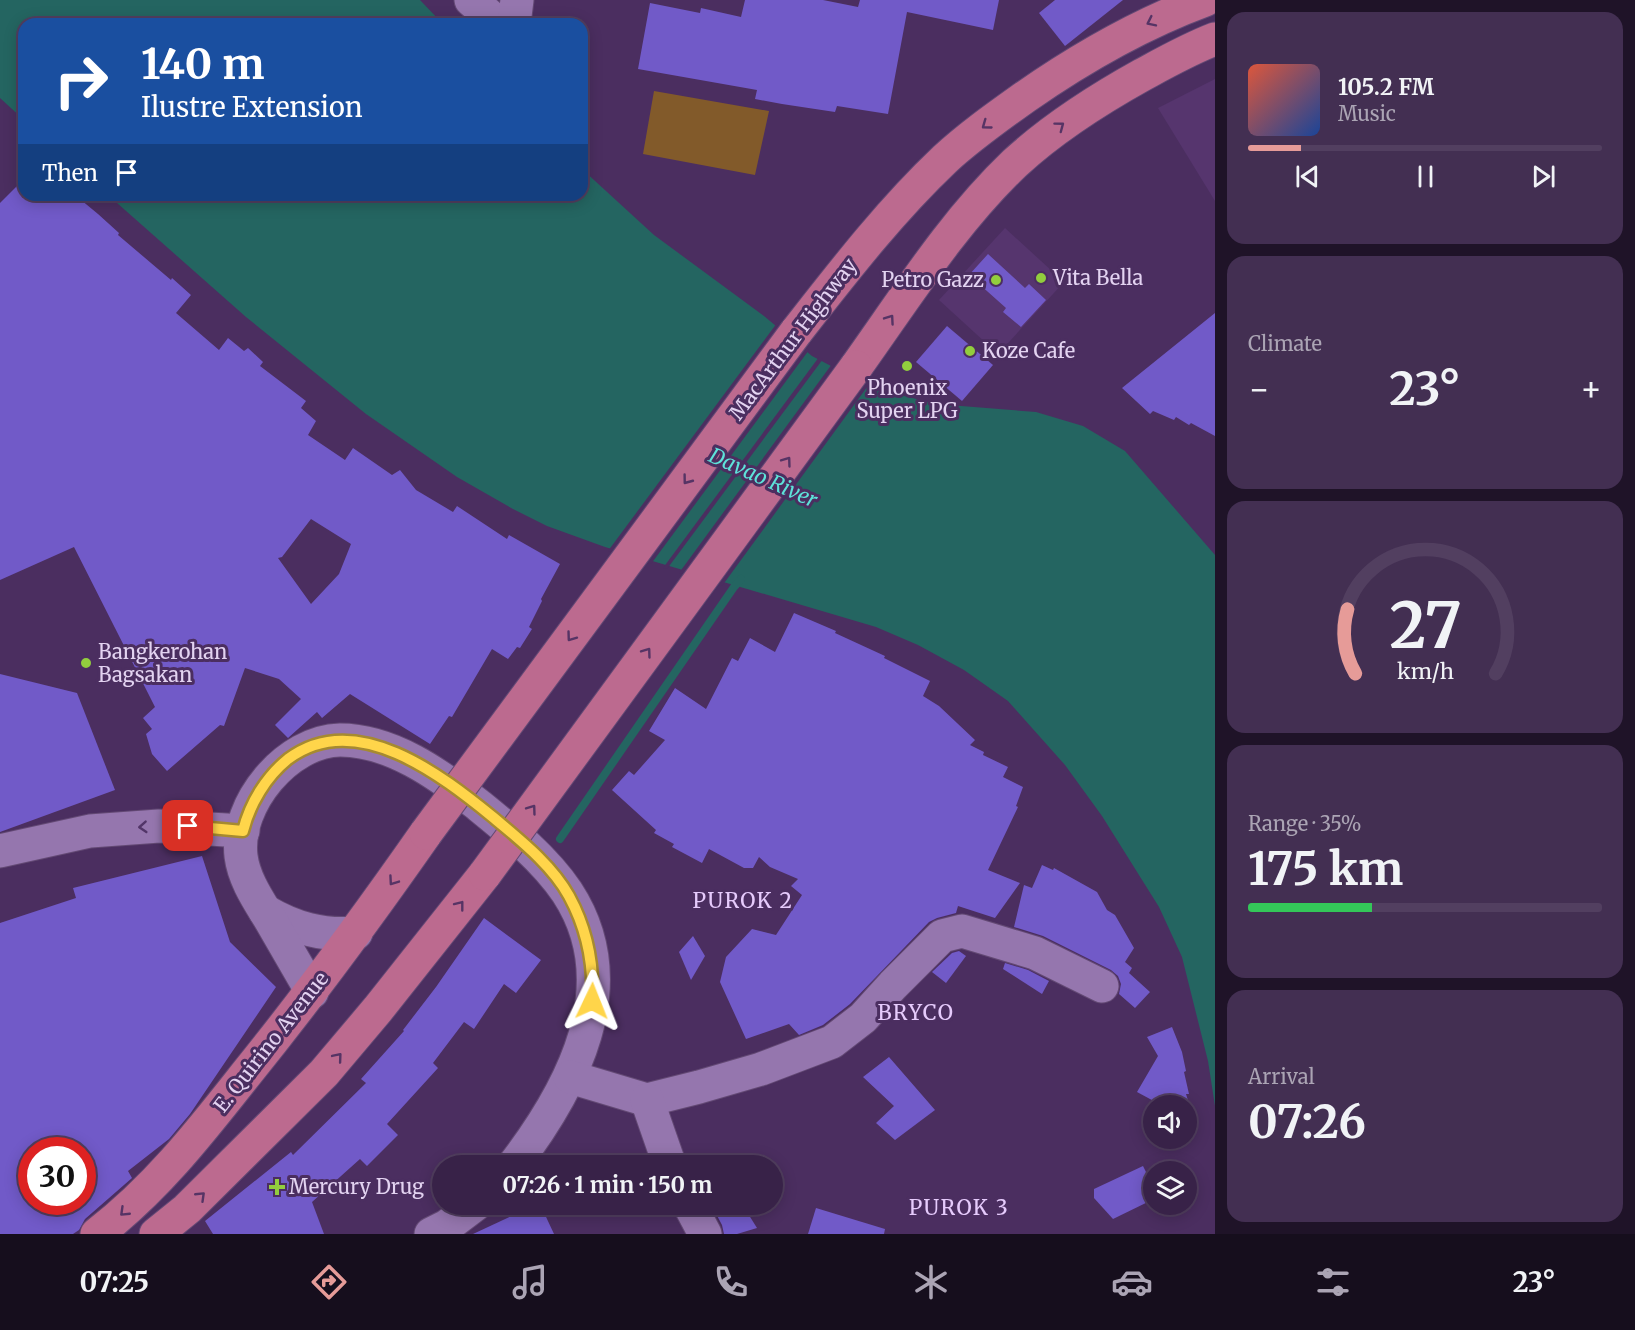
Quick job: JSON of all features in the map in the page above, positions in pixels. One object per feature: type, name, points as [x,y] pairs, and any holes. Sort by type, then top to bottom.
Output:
[{"type":"main road","name":"MacArthur Highway","points":[[426,833],[796,332],[894,211],[946,158],[981,128],[1094,52],[1171,12],[1205,0]]},
{"type":"main road","points":[[156,1234],[187,1209],[324,1073],[378,1010],[485,874],[962,221],[1016,163],[1062,124],[1118,88],[1192,48],[1215,39]]},
{"type":"main road","name":"E. Quirino Avenue","points":[[97,1234],[113,1222],[161,1176],[191,1143],[312,992],[426,833]]},
{"type":"street","points":[[471,0],[492,18]]},
{"type":"street","points":[[515,18],[518,0]]},
{"type":"street","points":[[312,992],[253,891],[241,855],[243,831],[253,804],[269,778],[281,765],[296,754],[323,742],[358,741],[395,753],[435,774],[503,826],[552,873],[568,893],[585,930],[592,967],[592,1001],[589,1023],[570,1077],[547,1119],[521,1155]]},
{"type":"street","points":[[0,851],[90,831],[159,826],[243,831]]},
{"type":"street","points":[[265,911],[307,930],[327,934],[356,933]]},
{"type":"street","points":[[570,1077],[647,1100],[761,1069],[832,1042],[863,1018],[942,936],[962,931],[1035,953],[1102,986]]},
{"type":"street","points":[[647,1100],[666,1155]]},
{"type":"street","points":[[443,1232],[463,1215]]},
{"type":"street","points":[[695,1215],[705,1234]]},
{"type":"shaded area","points":[[1215,79],[1215,201],[1158,108]]},
{"type":"shaded area","points":[[654,91],[769,111],[755,175],[643,154]]},
{"type":"shaded area","points":[[1005,228],[1064,282],[998,354],[939,300]]},
{"type":"water","points":[[0,0],[420,0],[437,18],[18,18],[18,114],[0,98]]},
{"type":"water","name":"Davao River","points":[[588,174],[654,235],[764,316],[812,356],[873,388],[936,404],[1036,412],[1083,426],[1125,451],[1215,555],[1215,1106],[1208,1061],[1182,957],[1159,907],[1102,816],[1065,765],[1008,701],[964,670],[918,645],[876,627],[605,547],[547,526],[513,509],[457,477],[366,414],[246,317],[115,201],[588,201]]},
{"type":"pier","points":[[777,323],[809,350],[651,564],[608,551]]},
{"type":"pier","points":[[819,357],[823,359],[667,569],[663,568]]},
{"type":"pier","points":[[832,364],[870,383],[722,586],[679,573]]},
{"type":"building","points":[[745,0],[823,0],[858,7],[860,0],[999,0],[993,30],[907,12],[888,114],[837,106],[835,112],[782,104],[755,99],[757,90],[638,69],[650,3],[700,13],[701,8],[741,17]]},
{"type":"building","points":[[1055,0],[1123,0],[1065,46],[1039,13]]},
{"type":"building","points":[[18,185],[18,201],[82,201],[98,214],[119,233],[118,235],[191,295],[176,313],[219,350],[228,338],[244,351],[248,348],[263,362],[260,366],[306,401],[301,408],[316,421],[308,435],[345,460],[353,448],[392,475],[400,470],[416,490],[453,512],[457,506],[507,539],[509,535],[560,564],[541,599],[529,627],[532,629],[520,648],[517,647],[508,659],[492,649],[452,717],[449,716],[430,744],[350,694],[322,718],[317,712],[288,738],[275,725],[301,699],[279,679],[245,668],[224,726],[220,725],[167,771],[152,754],[146,734],[152,729],[143,718],[155,707],[74,547],[0,580],[0,203]],"holes":[[[311,519],[351,544],[339,574],[311,604],[278,558],[282,557]]]},
{"type":"building","points":[[988,254],[1025,288],[1029,284],[1046,300],[1021,327],[1003,312],[1006,308],[969,275]]},
{"type":"building","points":[[1215,313],[1215,436],[1176,417],[1174,420],[1153,411],[1150,414],[1122,388]]},
{"type":"building","points":[[947,326],[993,365],[962,401],[916,362]]},
{"type":"building","points":[[794,613],[836,631],[835,633],[885,656],[884,658],[930,681],[923,696],[939,706],[975,740],[970,745],[984,752],[983,755],[1008,767],[1003,777],[1023,787],[1016,806],[1018,807],[988,870],[1020,883],[995,918],[958,906],[956,913],[929,922],[850,1004],[823,1025],[799,1035],[789,1024],[746,1039],[720,982],[726,957],[752,929],[776,935],[802,895],[791,886],[798,879],[770,867],[759,857],[753,868],[744,868],[709,849],[702,863],[672,847],[674,844],[654,833],[656,830],[612,790],[629,771],[634,775],[665,740],[649,731],[675,688],[706,709],[732,658],[738,661],[750,638],[775,652]]},
{"type":"building","points":[[0,674],[77,693],[115,790],[0,832]]},
{"type":"building","points":[[202,856],[230,942],[276,987],[190,1114],[169,1139],[128,1171],[132,1178],[96,1209],[96,1137],[18,1137],[18,1215],[90,1215],[79,1230],[73,1234],[0,1234],[0,923],[76,898],[73,888]]},
{"type":"building","points":[[1042,865],[1053,870],[1054,868],[1097,892],[1107,910],[1115,915],[1134,948],[1125,962],[1132,968],[1129,973],[1150,992],[1135,1008],[1119,994],[1121,984],[1118,976],[1111,970],[1043,936],[1014,927],[1024,885],[1032,888]]},
{"type":"building","points":[[484,918],[541,960],[516,993],[504,984],[474,1029],[464,1022],[433,1063],[438,1068],[387,1124],[398,1135],[367,1166],[360,1159],[312,1202],[324,1234],[213,1234],[205,1221],[291,1152],[293,1155],[366,1083],[361,1079],[404,1031]]},
{"type":"building","points":[[693,936],[705,956],[691,980],[679,952]]},
{"type":"building","points":[[959,951],[966,956],[946,983],[932,972],[952,953]]},
{"type":"building","points":[[1005,963],[1028,970],[1049,981],[1042,994],[1003,969]]},
{"type":"building","points":[[1172,1027],[1182,1052],[1189,1094],[1143,1095],[1137,1092],[1158,1056],[1147,1037]]},
{"type":"building","points":[[889,1057],[935,1110],[895,1140],[876,1123],[894,1106],[863,1077]]},
{"type":"building","points":[[1143,1166],[1143,1204],[1113,1219],[1094,1198],[1094,1189]]},
{"type":"building","points":[[816,1208],[885,1229],[884,1234],[808,1234]]},
{"type":"building","points":[[514,1215],[545,1215],[554,1234],[473,1234]]},
{"type":"building","points":[[717,1215],[749,1215],[757,1228],[737,1234],[724,1234]]},
{"type":"waterway","points":[[560,839],[741,579]]},
{"type":"place","name":"Vita Bella","points":[[1041,278]]},
{"type":"place","name":"Petro Gazz","points":[[996,280]]},
{"type":"place","name":"Koze Cafe","points":[[970,351]]},
{"type":"place","name":"Phoenix Super LPG","points":[[907,366]]},
{"type":"place","name":"Bangkerohan Bagsakan","points":[[86,663]]},
{"type":"place","name":"Mercury Drug","points":[[277,1187]]},
{"type":"district","name":"PUROK 2","points":[[743,901]]},
{"type":"district","name":"BRYCO","points":[[916,1013]]},
{"type":"district","name":"PUROK 3","points":[[959,1208]]},
{"type":"route","points":[[188,826],[243,831],[253,804],[269,778],[296,754],[323,742],[358,741],[416,762],[470,799],[503,826],[536,856],[568,893],[585,930],[590,951],[592,1001]]}]
